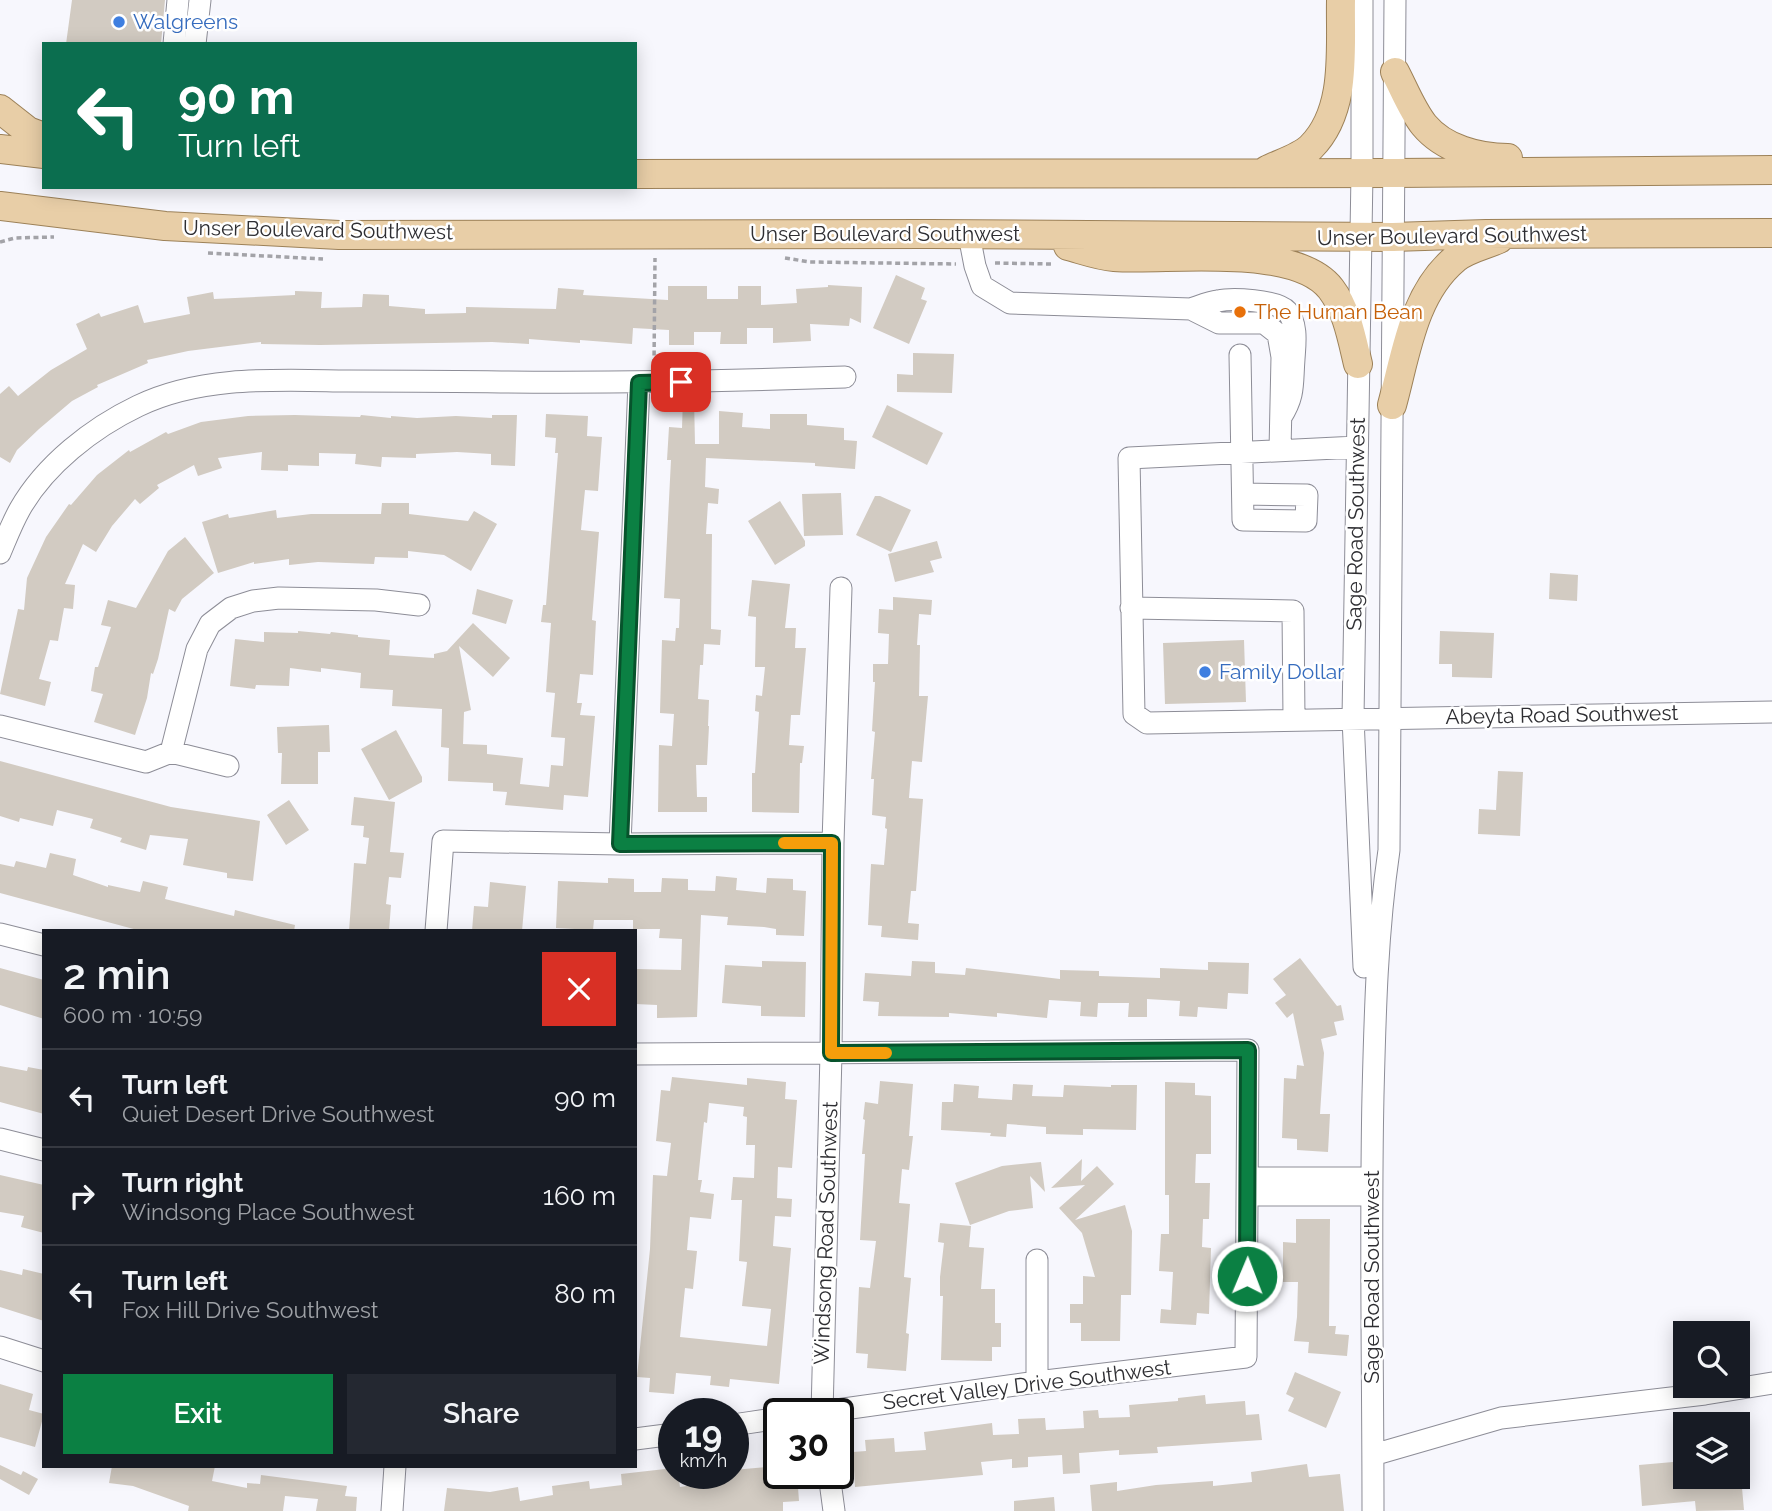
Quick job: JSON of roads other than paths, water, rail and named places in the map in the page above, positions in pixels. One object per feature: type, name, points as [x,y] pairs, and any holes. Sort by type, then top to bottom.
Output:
[{"type":"main road","points":[[1263,172],[1310,149],[1329,122],[1339,82],[1341,0]]},
{"type":"main road","points":[[1395,72],[1423,123],[1436,138],[1463,151],[1490,158],[1754,156],[1772,163]]},
{"type":"main road","points":[[0,109],[28,131],[42,136]]},
{"type":"main road","points":[[0,149],[42,155]]},
{"type":"main road","points":[[637,174],[1772,170]]},
{"type":"main road","name":"Unser Boulevard Southwest","points":[[0,206],[165,226],[339,234],[1393,237],[1772,233]]},
{"type":"main road","points":[[0,222],[29,210]]},
{"type":"main road","points":[[1392,405],[1427,290],[1456,257],[1511,234]]},
{"type":"main road","points":[[1021,235],[1113,257],[1238,258],[1291,264],[1313,274],[1331,289],[1346,319],[1358,364]]},
{"type":"street","points":[[174,42],[178,0]]},
{"type":"street","points":[[195,42],[200,0]]},
{"type":"street","name":"Sage Road Southwest","points":[[1362,0],[1362,173],[1353,718],[1364,927],[1365,1035],[1375,1044]]},
{"type":"street","name":"Sage Road Southwest","points":[[1373,1511],[1371,1186],[1376,973],[1381,905],[1389,850],[1395,0]]},
{"type":"street","points":[[969,234],[982,286],[1010,303],[1191,309],[1219,323],[1264,323],[1278,334],[1282,357],[1280,450]]},
{"type":"street","points":[[1240,355],[1243,494]]},
{"type":"street","points":[[0,553],[20,510],[42,478],[75,447],[139,405],[175,393],[216,384],[324,380],[647,383],[845,377]]},
{"type":"street","points":[[620,844],[647,383]]},
{"type":"street","points":[[1294,719],[1293,611],[1131,608],[1129,458],[1357,447]]},
{"type":"street","name":"Windsong Road Southwest","points":[[818,1398],[831,1053],[832,843],[841,588]]},
{"type":"street","points":[[171,752],[197,649],[210,624],[231,608],[253,601],[279,598],[376,600],[419,605]]},
{"type":"street","name":"Abeyta Road Southwest","points":[[1131,608],[1134,714],[1147,723],[1772,712]]},
{"type":"street","points":[[0,726],[146,762],[171,752],[228,766]]},
{"type":"street","points":[[436,929],[443,841],[832,843]]},
{"type":"street","points":[[0,934],[42,944]]},
{"type":"street","points":[[637,1054],[1248,1050],[1248,1186],[1371,1186]]},
{"type":"street","points":[[0,1139],[42,1150]]},
{"type":"street","name":"Secret Valley Drive Southwest","points":[[854,1408],[1246,1357],[1248,1186]]},
{"type":"street","points":[[1037,1260],[1037,1382]]},
{"type":"street","points":[[0,1346],[42,1360]]},
{"type":"street","points":[[1373,1455],[1501,1418],[1705,1394],[1772,1383]]},
{"type":"street","points":[[637,1440],[658,1436]]},
{"type":"street","points":[[392,1511],[395,1468]]},
{"type":"street","points":[[831,1489],[834,1511]]},
{"type":"place","name":"Walgreens","points":[[119,22]]},
{"type":"place","name":"The Human Bean","points":[[1240,312]]},
{"type":"place","name":"Family Dollar","points":[[1205,672]]}]
